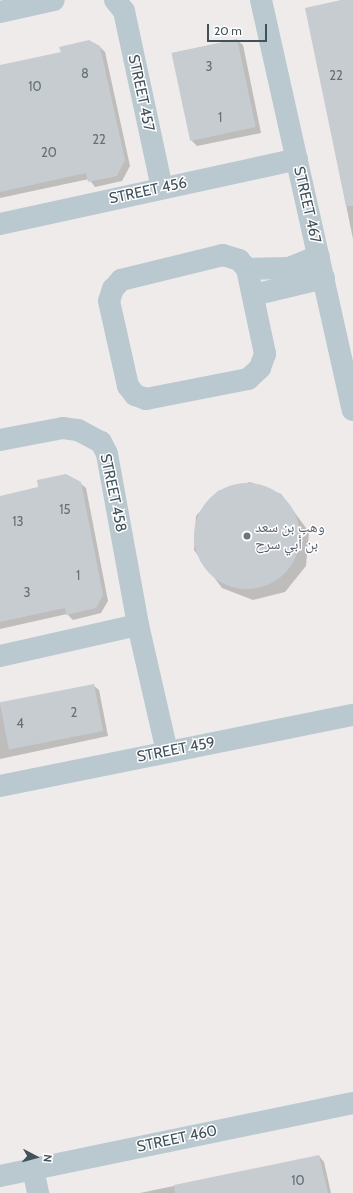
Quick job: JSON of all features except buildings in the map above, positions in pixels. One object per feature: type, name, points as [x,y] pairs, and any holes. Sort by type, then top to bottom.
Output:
[{"type":"street","points":[[0,12],[54,0]]},
{"type":"street","name":"STREET 457","points":[[115,0],[124,11],[162,188]]},
{"type":"street","name":"STREET 467","points":[[262,0],[324,278],[350,377],[353,410]]},
{"type":"street","name":"STREET 456","points":[[0,224],[297,159]]},
{"type":"street","points":[[223,255],[239,260],[247,269],[253,295],[265,354],[260,368],[248,379],[146,399],[135,395],[128,386],[109,301],[113,289],[121,280],[223,255]]},
{"type":"street","points":[[247,269],[290,268],[319,256]]},
{"type":"street","points":[[253,295],[324,278]]},
{"type":"street","name":"STREET 458","points":[[0,440],[63,428],[78,430],[101,442],[107,454],[138,625],[166,752]]},
{"type":"street","points":[[0,656],[138,625]]},
{"type":"street","name":"STREET 459","points":[[0,786],[353,716]]},
{"type":"street","name":"STREET 460","points":[[0,1176],[353,1105]]},
{"type":"street","points":[[33,1169],[38,1193]]},
{"type":"place","name":"وهب بن سعد بن أبي سرح","points":[[247,536]]}]
